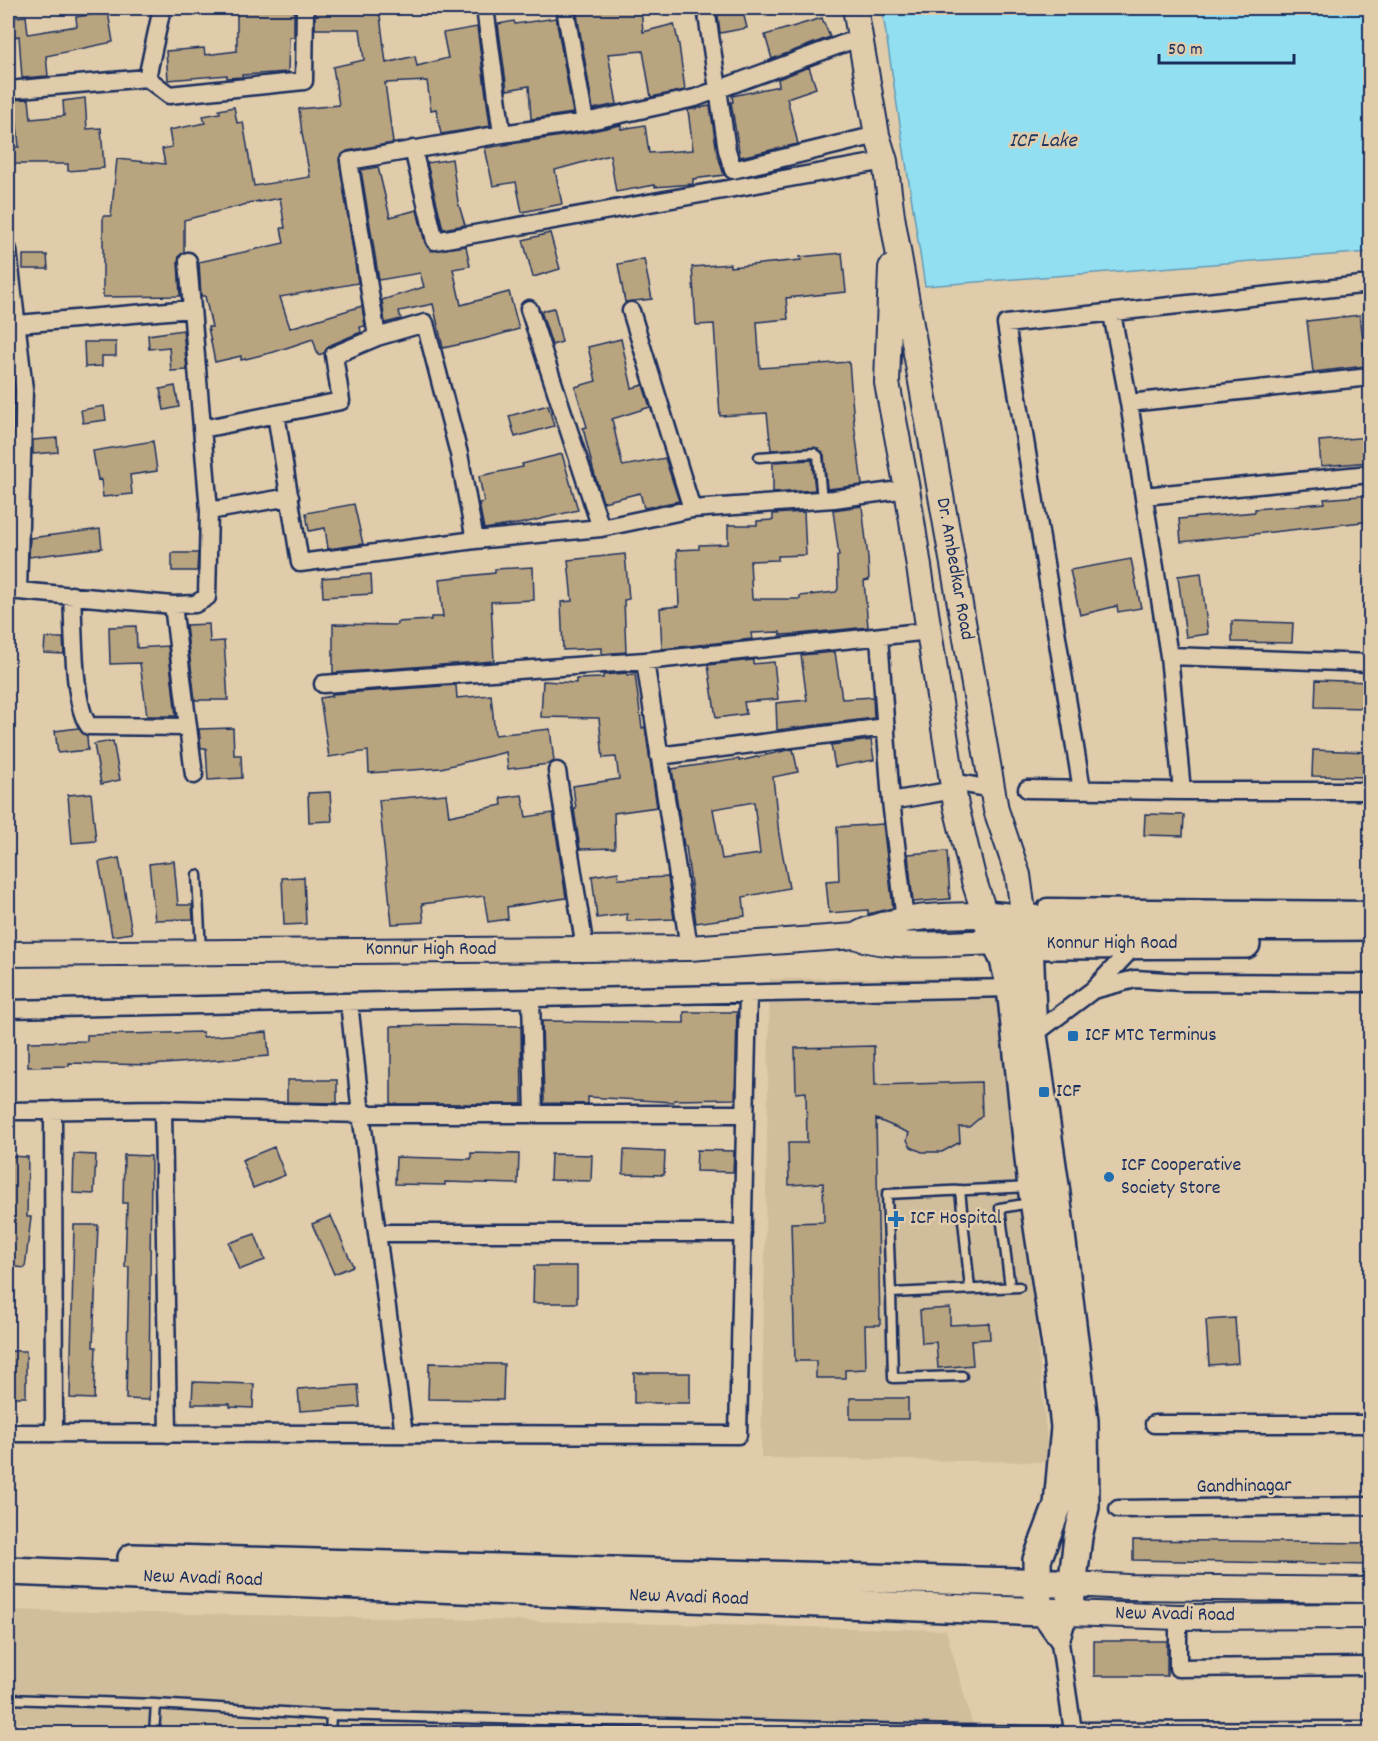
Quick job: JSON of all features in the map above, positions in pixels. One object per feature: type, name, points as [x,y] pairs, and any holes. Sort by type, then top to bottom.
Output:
[{"type":"main road","name":"Dr. Ambedkar Road","points":[[855,8],[877,135],[885,161],[892,216],[996,810],[1033,923]]},
{"type":"main road","name":"Dr. Ambedkar Road","points":[[892,216],[887,383],[907,489],[956,806],[984,915]]},
{"type":"main road","name":"Konnur High Road","points":[[855,936],[869,927],[905,921],[938,916],[984,915]]},
{"type":"main road","points":[[984,915],[1033,923],[1279,927],[1371,926]]},
{"type":"main road","points":[[984,915],[1004,960],[1011,988],[1084,1421],[1085,1507],[1078,1537],[1069,1613]]},
{"type":"main road","name":"Konnur High Road","points":[[8,954],[689,948],[855,936],[870,941],[925,944],[996,942],[1033,923],[1136,944],[1371,944]]},
{"type":"main road","points":[[1033,923],[1033,1035],[1056,1346],[1065,1427],[1058,1505],[1037,1560],[1038,1612]]},
{"type":"main road","name":"New Avadi Road","points":[[8,1554],[1038,1582],[1128,1587],[1371,1590]]},
{"type":"main road","name":"New Avadi Road","points":[[8,1571],[1178,1617],[1371,1616]]},
{"type":"street","points":[[147,78],[162,8]]},
{"type":"street","points":[[8,90],[147,78],[169,95],[304,81],[305,8]]},
{"type":"street","points":[[485,8],[502,134]]},
{"type":"street","points":[[565,8],[585,122]]},
{"type":"street","points":[[706,8],[729,163],[733,170],[877,135]]},
{"type":"street","points":[[377,337],[348,161],[585,122],[695,98],[861,37]]},
{"type":"street","points":[[413,149],[435,241],[885,161]]},
{"type":"street","points":[[8,250],[24,390],[13,590],[173,604],[195,604],[207,597],[209,511],[188,261]]},
{"type":"street","points":[[1082,790],[1006,324],[1371,284]]},
{"type":"street","points":[[18,324],[191,309]]},
{"type":"street","points":[[529,309],[601,528]]},
{"type":"street","points":[[631,311],[692,508]]},
{"type":"street","points":[[1112,314],[1129,403],[1169,656],[1182,791]]},
{"type":"street","points":[[202,429],[341,402],[334,355],[377,337],[425,323],[459,454],[475,540]]},
{"type":"street","points":[[1129,403],[1371,377]]},
{"type":"street","points":[[276,414],[300,563],[475,540],[601,528],[692,508],[822,500],[907,489]]},
{"type":"street","points":[[1144,496],[1371,474]]},
{"type":"street","points":[[209,511],[290,497]]},
{"type":"street","points":[[72,595],[78,690],[83,718],[89,726],[188,727]]},
{"type":"street","points":[[173,604],[194,775]]},
{"type":"street","points":[[323,684],[645,661],[930,632]]},
{"type":"street","points":[[879,637],[891,801],[905,921]]},
{"type":"street","points":[[1169,656],[1371,663]]},
{"type":"street","points":[[645,661],[689,948]]},
{"type":"street","points":[[659,756],[886,727]]},
{"type":"street","points":[[557,771],[585,949]]},
{"type":"street","points":[[891,801],[953,786],[992,789]]},
{"type":"street","points":[[1027,789],[1371,791]]},
{"type":"street","points":[[1033,923],[1371,910]]},
{"type":"street","points":[[1033,1035],[1092,990],[1136,944]]},
{"type":"street","points":[[1092,990],[1135,979],[1182,982],[1371,983]]},
{"type":"street","points":[[8,1009],[1011,988]]},
{"type":"street","points":[[8,1433],[738,1435],[748,994]]},
{"type":"street","points":[[531,998],[534,1114]]},
{"type":"street","points":[[349,1002],[361,1114],[404,1434]]},
{"type":"street","points":[[8,1111],[163,1109],[361,1114],[746,1113]]},
{"type":"street","points":[[163,1109],[168,1434]]},
{"type":"street","points":[[53,1110],[54,1433]]},
{"type":"street","points":[[377,1233],[743,1233]]},
{"type":"street","points":[[1154,1424],[1371,1424]]},
{"type":"street","name":"Gandhinagar","points":[[1118,1509],[1371,1506]]},
{"type":"street","points":[[1038,1612],[1060,1643]]},
{"type":"street","points":[[1069,1613],[1060,1643],[1073,1731],[1313,1732],[1371,1730]]},
{"type":"street","points":[[1178,1617],[1178,1668],[1371,1666]]},
{"type":"lane","points":[[759,457],[814,453],[818,456],[822,500]]},
{"type":"lane","points":[[197,875],[201,952]]},
{"type":"lane","points":[[960,1190],[970,1289]]},
{"type":"lane","points":[[962,1376],[893,1378],[887,1194],[960,1190],[1045,1194]]},
{"type":"lane","points":[[1010,1287],[1000,1208],[1045,1194]]},
{"type":"lane","points":[[891,1293],[1019,1287]]},
{"type":"lane","points":[[8,1699],[156,1704],[331,1715],[1034,1732],[1073,1731]]},
{"type":"lane","points":[[154,1734],[156,1704]]},
{"type":"lane","points":[[330,1734],[331,1715]]},
{"type":"shaded area","name":"ICF Hospital","points":[[1003,977],[1049,1462],[761,1458],[770,979]]},
{"type":"shaded area","points":[[8,1610],[946,1630],[975,1733],[8,1734]]},
{"type":"water","name":"ICF Lake","points":[[882,8],[1370,8],[1370,252],[925,286]]},
{"type":"building","points":[[237,8],[294,8],[294,37],[289,37],[288,72],[227,78],[227,75],[168,80],[166,51],[204,48],[205,55],[237,51]]},
{"type":"building","points":[[315,8],[379,8],[386,63],[415,56],[417,66],[448,58],[443,33],[477,27],[490,126],[441,134],[436,109],[431,110],[427,81],[385,83],[393,143],[347,151],[339,158],[358,283],[280,297],[290,328],[362,306],[365,326],[360,327],[361,332],[330,345],[324,353],[318,355],[313,339],[241,360],[241,356],[215,362],[208,327],[212,327],[205,296],[201,296],[199,262],[284,243],[281,228],[285,228],[280,198],[184,220],[184,252],[179,256],[178,262],[180,296],[103,297],[103,216],[111,216],[117,159],[165,164],[162,149],[172,147],[169,130],[205,123],[203,116],[220,113],[219,110],[234,107],[237,123],[243,122],[254,186],[310,177],[299,109],[339,105],[333,67],[364,60],[360,29],[315,29]]},
{"type":"building","points":[[576,8],[641,8],[643,32],[674,24],[685,90],[651,97],[643,51],[608,54],[617,104],[593,109]]},
{"type":"building","points":[[717,8],[742,8],[747,28],[720,33]]},
{"type":"building","points":[[108,12],[113,42],[46,56],[48,76],[22,78],[19,36],[8,38],[8,18],[26,16],[28,34],[77,26],[76,17]]},
{"type":"building","points":[[556,18],[573,113],[531,119],[529,86],[507,90],[498,24]]},
{"type":"building","points":[[822,18],[830,37],[772,59],[765,35]]},
{"type":"building","points":[[809,67],[816,88],[787,98],[798,144],[740,157],[732,96],[779,86],[778,79]]},
{"type":"building","points":[[85,98],[87,129],[101,128],[104,168],[68,171],[68,164],[10,164],[10,147],[19,147],[16,114],[8,114],[8,100],[29,99],[31,119],[64,116],[63,101]]},
{"type":"building","points":[[710,106],[717,152],[724,175],[693,179],[693,184],[655,187],[655,185],[616,192],[610,155],[555,170],[562,204],[522,212],[516,182],[493,186],[485,148],[621,125],[621,129],[645,125],[649,153],[693,150],[688,110]]},
{"type":"building","points":[[452,159],[458,202],[465,225],[443,229],[427,163]]},
{"type":"building","points":[[378,167],[390,217],[417,210],[425,243],[431,251],[466,246],[470,266],[453,269],[461,305],[509,292],[519,329],[443,348],[433,304],[399,311],[401,319],[385,323],[382,300],[424,287],[420,273],[379,280],[361,170]]},
{"type":"building","points":[[550,233],[560,269],[533,277],[523,240]]},
{"type":"building","points":[[842,253],[846,292],[786,298],[788,319],[757,322],[760,368],[849,362],[862,485],[827,489],[824,455],[818,448],[771,450],[767,413],[720,416],[714,324],[696,325],[692,267],[730,264],[730,267],[801,260],[800,257]]},
{"type":"building","points":[[23,255],[47,255],[48,269],[23,269]]},
{"type":"building","points":[[644,259],[652,299],[625,302],[618,264]]},
{"type":"building","points":[[554,308],[562,342],[552,345],[541,311]]},
{"type":"building","points":[[1360,315],[1366,366],[1313,372],[1307,321]]},
{"type":"building","points":[[183,330],[187,370],[171,371],[169,347],[149,349],[148,335]]},
{"type":"building","points":[[621,339],[632,388],[643,385],[650,407],[612,419],[622,464],[623,466],[665,458],[679,501],[644,508],[640,493],[603,502],[583,428],[587,427],[575,387],[596,381],[588,347]]},
{"type":"building","points":[[84,342],[116,342],[116,356],[102,356],[102,366],[85,367]]},
{"type":"building","points":[[175,386],[179,407],[164,410],[160,389]]},
{"type":"building","points":[[548,405],[554,426],[515,437],[509,416]]},
{"type":"building","points":[[104,406],[106,420],[83,423],[81,410]]},
{"type":"building","points":[[1371,437],[1371,462],[1321,466],[1319,441]]},
{"type":"building","points":[[57,438],[58,452],[33,454],[33,440]]},
{"type":"building","points":[[153,441],[157,471],[130,475],[132,494],[103,497],[101,479],[98,480],[93,451]]},
{"type":"building","points":[[562,454],[578,510],[524,523],[484,529],[479,503],[484,502],[479,476],[523,467],[522,464]]},
{"type":"building","points":[[812,460],[815,490],[773,493],[773,462]]},
{"type":"building","points":[[1371,495],[1371,521],[1181,542],[1179,519],[1255,512],[1255,509],[1325,503],[1324,499]]},
{"type":"building","points":[[354,504],[363,544],[328,549],[325,528],[309,531],[306,513]]},
{"type":"building","points":[[862,506],[868,558],[869,580],[864,581],[868,627],[780,635],[780,632],[751,633],[752,639],[662,649],[660,608],[679,606],[677,550],[699,549],[699,545],[728,544],[728,525],[757,525],[757,521],[773,520],[773,514],[804,512],[806,555],[778,556],[778,560],[750,561],[752,599],[800,599],[800,596],[836,592],[838,589],[837,556],[839,556],[833,510]]},
{"type":"building","points":[[100,529],[102,548],[29,557],[30,538]]},
{"type":"building","points":[[172,553],[198,553],[197,571],[172,571]]},
{"type":"building","points":[[625,554],[629,599],[624,600],[626,652],[602,654],[602,648],[563,650],[561,602],[572,601],[568,560]]},
{"type":"building","points":[[1131,559],[1141,608],[1118,612],[1117,606],[1080,615],[1070,570]]},
{"type":"building","points":[[533,567],[534,600],[491,602],[494,661],[333,673],[333,624],[397,625],[397,622],[443,617],[439,579],[495,573],[495,569]]},
{"type":"building","points":[[1201,573],[1208,634],[1186,637],[1178,576]]},
{"type":"building","points":[[371,574],[372,594],[323,597],[322,578]]},
{"type":"building","points":[[1232,621],[1293,623],[1292,643],[1232,642]]},
{"type":"building","points":[[209,624],[210,642],[224,641],[228,700],[195,700],[186,625]]},
{"type":"building","points":[[136,626],[137,648],[168,646],[176,716],[147,716],[140,663],[110,664],[109,627]]},
{"type":"building","points":[[45,638],[63,638],[64,654],[44,653]]},
{"type":"building","points":[[835,652],[842,699],[873,697],[874,718],[777,730],[776,703],[807,700],[801,655]]},
{"type":"building","points":[[753,660],[753,664],[774,662],[778,699],[744,702],[746,714],[716,718],[708,665]]},
{"type":"building","points":[[627,673],[627,675],[635,674],[642,728],[645,727],[657,807],[614,813],[615,848],[580,849],[573,786],[619,779],[616,757],[603,758],[599,718],[541,717],[543,681],[576,683],[576,679],[603,678],[603,675]]},
{"type":"building","points":[[1316,680],[1371,682],[1371,708],[1315,707]]},
{"type":"building","points":[[456,685],[457,698],[491,695],[495,735],[550,729],[554,761],[549,764],[508,769],[506,752],[441,768],[369,773],[368,751],[329,757],[320,698],[332,696],[332,694]]},
{"type":"building","points":[[78,728],[87,736],[88,750],[58,753],[55,731]]},
{"type":"building","points":[[233,728],[234,755],[241,755],[242,778],[208,780],[206,748],[201,748],[199,729]]},
{"type":"building","points":[[871,740],[874,760],[835,767],[831,745]]},
{"type":"building","points":[[113,741],[120,780],[101,784],[94,744]]},
{"type":"building","points":[[793,749],[798,772],[773,777],[779,835],[789,888],[743,897],[745,916],[696,923],[686,846],[684,846],[672,769],[739,759],[739,761]],"holes":[[[754,802],[760,854],[722,859],[713,809]]]},
{"type":"building","points":[[1313,750],[1371,752],[1371,777],[1312,776]]},
{"type":"building","points":[[330,792],[332,821],[309,822],[308,793]]},
{"type":"building","points":[[91,793],[96,841],[72,843],[68,795]]},
{"type":"building","points":[[446,794],[449,816],[502,805],[501,798],[522,795],[526,817],[553,813],[566,898],[507,907],[508,919],[488,922],[484,896],[422,904],[424,922],[392,924],[379,800]]},
{"type":"building","points":[[1145,814],[1184,815],[1183,836],[1144,835]]},
{"type":"building","points":[[883,824],[893,908],[868,914],[868,910],[829,913],[826,881],[839,880],[837,827]]},
{"type":"building","points":[[947,851],[950,899],[913,902],[908,854]]},
{"type":"building","points":[[119,858],[132,933],[112,936],[99,862]]},
{"type":"building","points":[[174,861],[178,905],[192,905],[193,919],[155,920],[149,864]]},
{"type":"building","points":[[618,872],[619,879],[668,877],[674,919],[627,921],[627,914],[597,918],[592,876]]},
{"type":"building","points":[[304,877],[306,924],[284,925],[282,878]]},
{"type":"building","points":[[684,1012],[737,1012],[735,1099],[674,1100],[673,1102],[588,1097],[588,1104],[544,1103],[542,1021],[684,1023]]},
{"type":"building","points":[[391,1026],[521,1026],[522,1104],[391,1104]]},
{"type":"building","points":[[203,1032],[203,1037],[267,1032],[269,1056],[151,1065],[69,1063],[69,1066],[28,1067],[28,1042],[87,1041],[87,1035]]},
{"type":"building","points":[[874,1046],[875,1085],[981,1082],[982,1116],[969,1127],[959,1127],[960,1142],[942,1152],[922,1152],[911,1147],[907,1140],[909,1133],[876,1119],[880,1325],[865,1325],[866,1369],[845,1370],[845,1378],[816,1378],[816,1361],[795,1361],[791,1223],[824,1222],[823,1183],[789,1185],[788,1143],[807,1143],[806,1092],[796,1093],[795,1048]]},
{"type":"building","points":[[287,1080],[337,1080],[337,1103],[287,1102]]},
{"type":"building","points":[[274,1147],[285,1175],[253,1188],[242,1160]]},
{"type":"building","points":[[624,1150],[665,1152],[664,1175],[623,1174]]},
{"type":"building","points":[[697,1150],[734,1151],[733,1172],[696,1171]]},
{"type":"building","points":[[471,1153],[519,1154],[518,1184],[445,1182],[445,1185],[395,1184],[396,1157],[471,1159]]},
{"type":"building","points":[[74,1154],[96,1155],[94,1194],[73,1193]]},
{"type":"building","points":[[551,1154],[592,1155],[591,1181],[550,1180]]},
{"type":"building","points":[[124,1155],[151,1156],[149,1400],[126,1399],[129,1267],[125,1267],[127,1203],[123,1203]]},
{"type":"building","points":[[8,1156],[28,1157],[27,1217],[31,1217],[25,1268],[8,1266]]},
{"type":"building","points":[[331,1216],[353,1266],[334,1274],[312,1224]]},
{"type":"building","points":[[74,1225],[98,1225],[93,1347],[96,1347],[94,1399],[70,1398]]},
{"type":"building","points":[[255,1234],[265,1260],[239,1270],[229,1243]]},
{"type":"building","points":[[534,1266],[577,1266],[577,1303],[533,1303]]},
{"type":"building","points":[[950,1308],[950,1325],[989,1323],[990,1339],[971,1340],[973,1365],[938,1368],[936,1342],[922,1343],[920,1310]]},
{"type":"building","points":[[1235,1318],[1238,1363],[1209,1365],[1206,1320]]},
{"type":"building","points":[[8,1351],[26,1351],[26,1397],[8,1397]]},
{"type":"building","points":[[429,1363],[504,1364],[503,1400],[428,1399]]},
{"type":"building","points":[[634,1373],[690,1373],[690,1403],[634,1403]]},
{"type":"building","points":[[193,1382],[254,1384],[253,1408],[230,1407],[230,1404],[192,1404]]},
{"type":"building","points":[[358,1385],[360,1407],[300,1411],[298,1389]]},
{"type":"building","points":[[850,1398],[908,1398],[908,1419],[850,1419]]},
{"type":"building","points":[[1133,1540],[1371,1543],[1371,1565],[1133,1560]]},
{"type":"building","points":[[1094,1641],[1167,1641],[1167,1676],[1094,1676]]},
{"type":"place","name":"ICF MTC Terminus","points":[[1073,1036]]},
{"type":"place","name":"ICF","points":[[1044,1092]]},
{"type":"place","name":"ICF Cooperative Society Store","points":[[1109,1177]]},
{"type":"place","name":"ICF Hospital","points":[[896,1219]]}]
